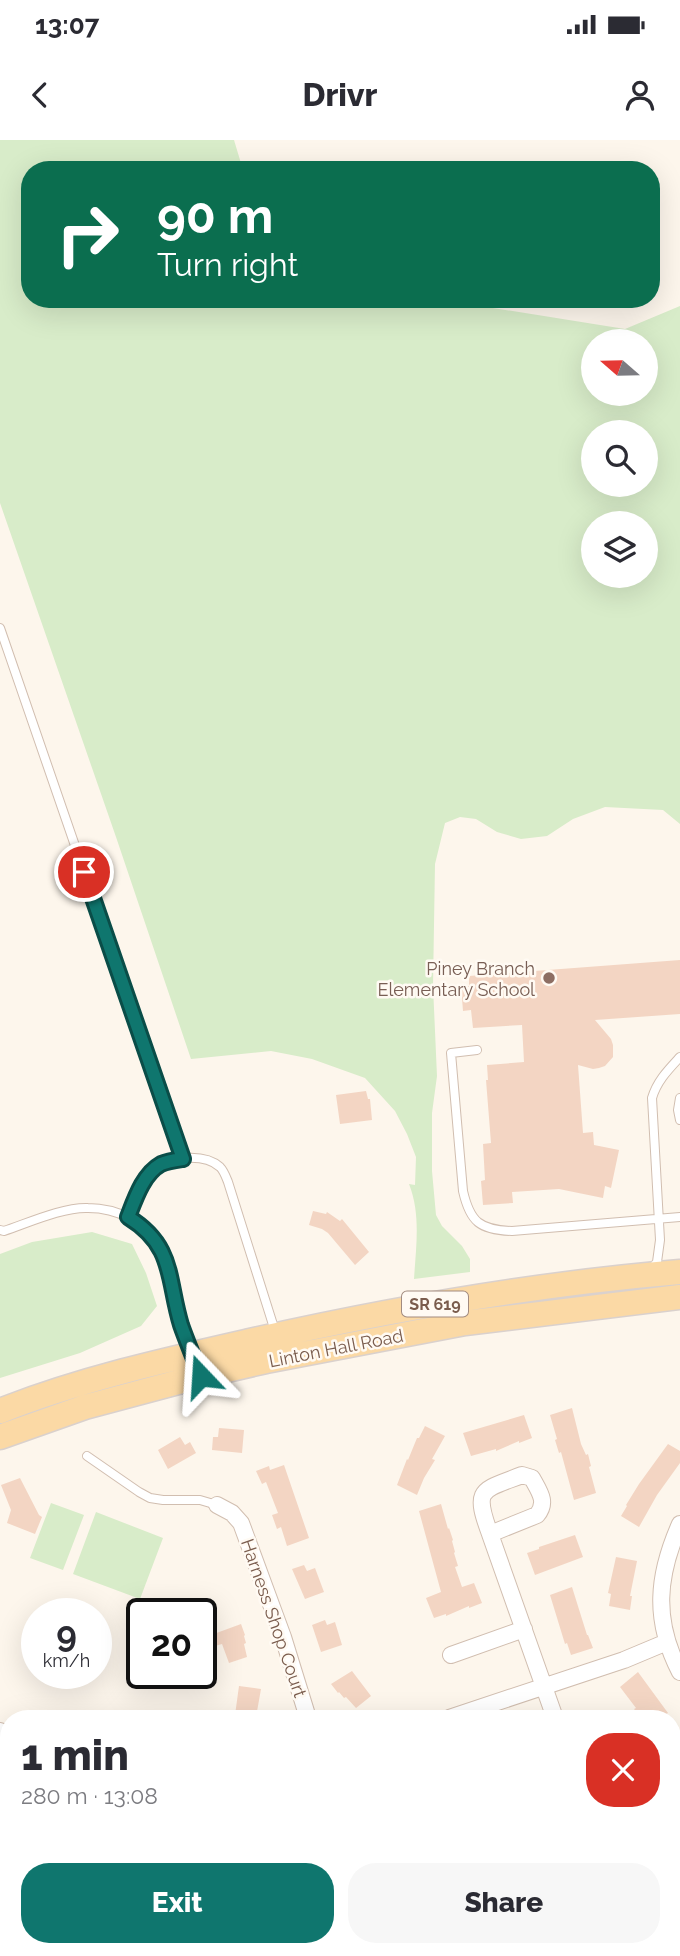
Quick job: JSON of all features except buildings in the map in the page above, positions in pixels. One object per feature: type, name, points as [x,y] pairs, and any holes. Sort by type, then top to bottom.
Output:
[{"type":"main road","name":"Linton Hall Road","points":[[0,1437],[276,1335],[467,1298],[680,1272]]},
{"type":"main road","name":"Linton Hall Road","points":[[0,1411],[93,1380],[197,1365],[266,1361],[465,1323],[680,1297]]},
{"type":"street","name":"Harness Shop Court","points":[[217,1505],[232,1513],[241,1523],[283,1637],[305,1710]]},
{"type":"street","points":[[680,1524],[668,1552],[663,1573],[661,1606],[667,1642],[680,1672]]},
{"type":"street","points":[[490,1534],[552,1710]]},
{"type":"street","points":[[451,1655],[524,1629]]},
{"type":"street","points":[[474,1710],[624,1660],[667,1642]]},
{"type":"lane","points":[[0,628],[183,1159]]},
{"type":"lane","points":[[477,1050],[451,1052],[463,1191],[473,1219],[486,1227],[512,1231],[680,1217]]},
{"type":"lane","points":[[645,1275],[657,1262],[660,1240],[652,1098],[661,1077],[680,1058]]},
{"type":"lane","points":[[680,1098],[680,1120]]},
{"type":"lane","points":[[128,1217],[135,1197],[154,1170],[162,1164],[183,1159],[206,1160],[219,1167],[224,1173],[276,1335]]},
{"type":"lane","points":[[1,1232],[54,1214],[87,1208],[116,1213],[141,1225],[161,1249],[172,1279],[181,1325],[197,1365]]},
{"type":"lane","name":"Harness Shop Court","points":[[87,1456],[150,1498],[200,1500],[217,1505]]},
{"type":"green space","points":[[0,140],[234,140],[240,161],[21,161],[21,308],[493,308],[625,329],[680,306],[680,824],[663,810],[605,807],[573,819],[547,836],[521,839],[497,832],[476,819],[460,817],[445,823],[435,864],[433,986],[437,1076],[432,1113],[432,1171],[436,1215],[470,1259],[470,1272],[414,1279],[416,1219],[409,1184],[415,1185],[416,1157],[395,1111],[365,1078],[312,1059],[271,1051],[191,1059],[0,503]]},
{"type":"green space","points":[[92,1232],[132,1244],[146,1273],[157,1306],[141,1326],[80,1353],[0,1378],[0,1254],[32,1242]]},
{"type":"green space","points":[[51,1503],[84,1515],[63,1570],[30,1558]]},
{"type":"green space","points":[[96,1512],[163,1538],[140,1598],[73,1574]]},
{"type":"place","name":"Piney Branch Elementary School","points":[[549,978]]},
{"type":"route","points":[[84,872],[183,1159],[162,1164],[148,1176],[135,1197],[128,1217],[141,1225],[161,1249],[172,1279],[181,1325],[201,1376]]}]
